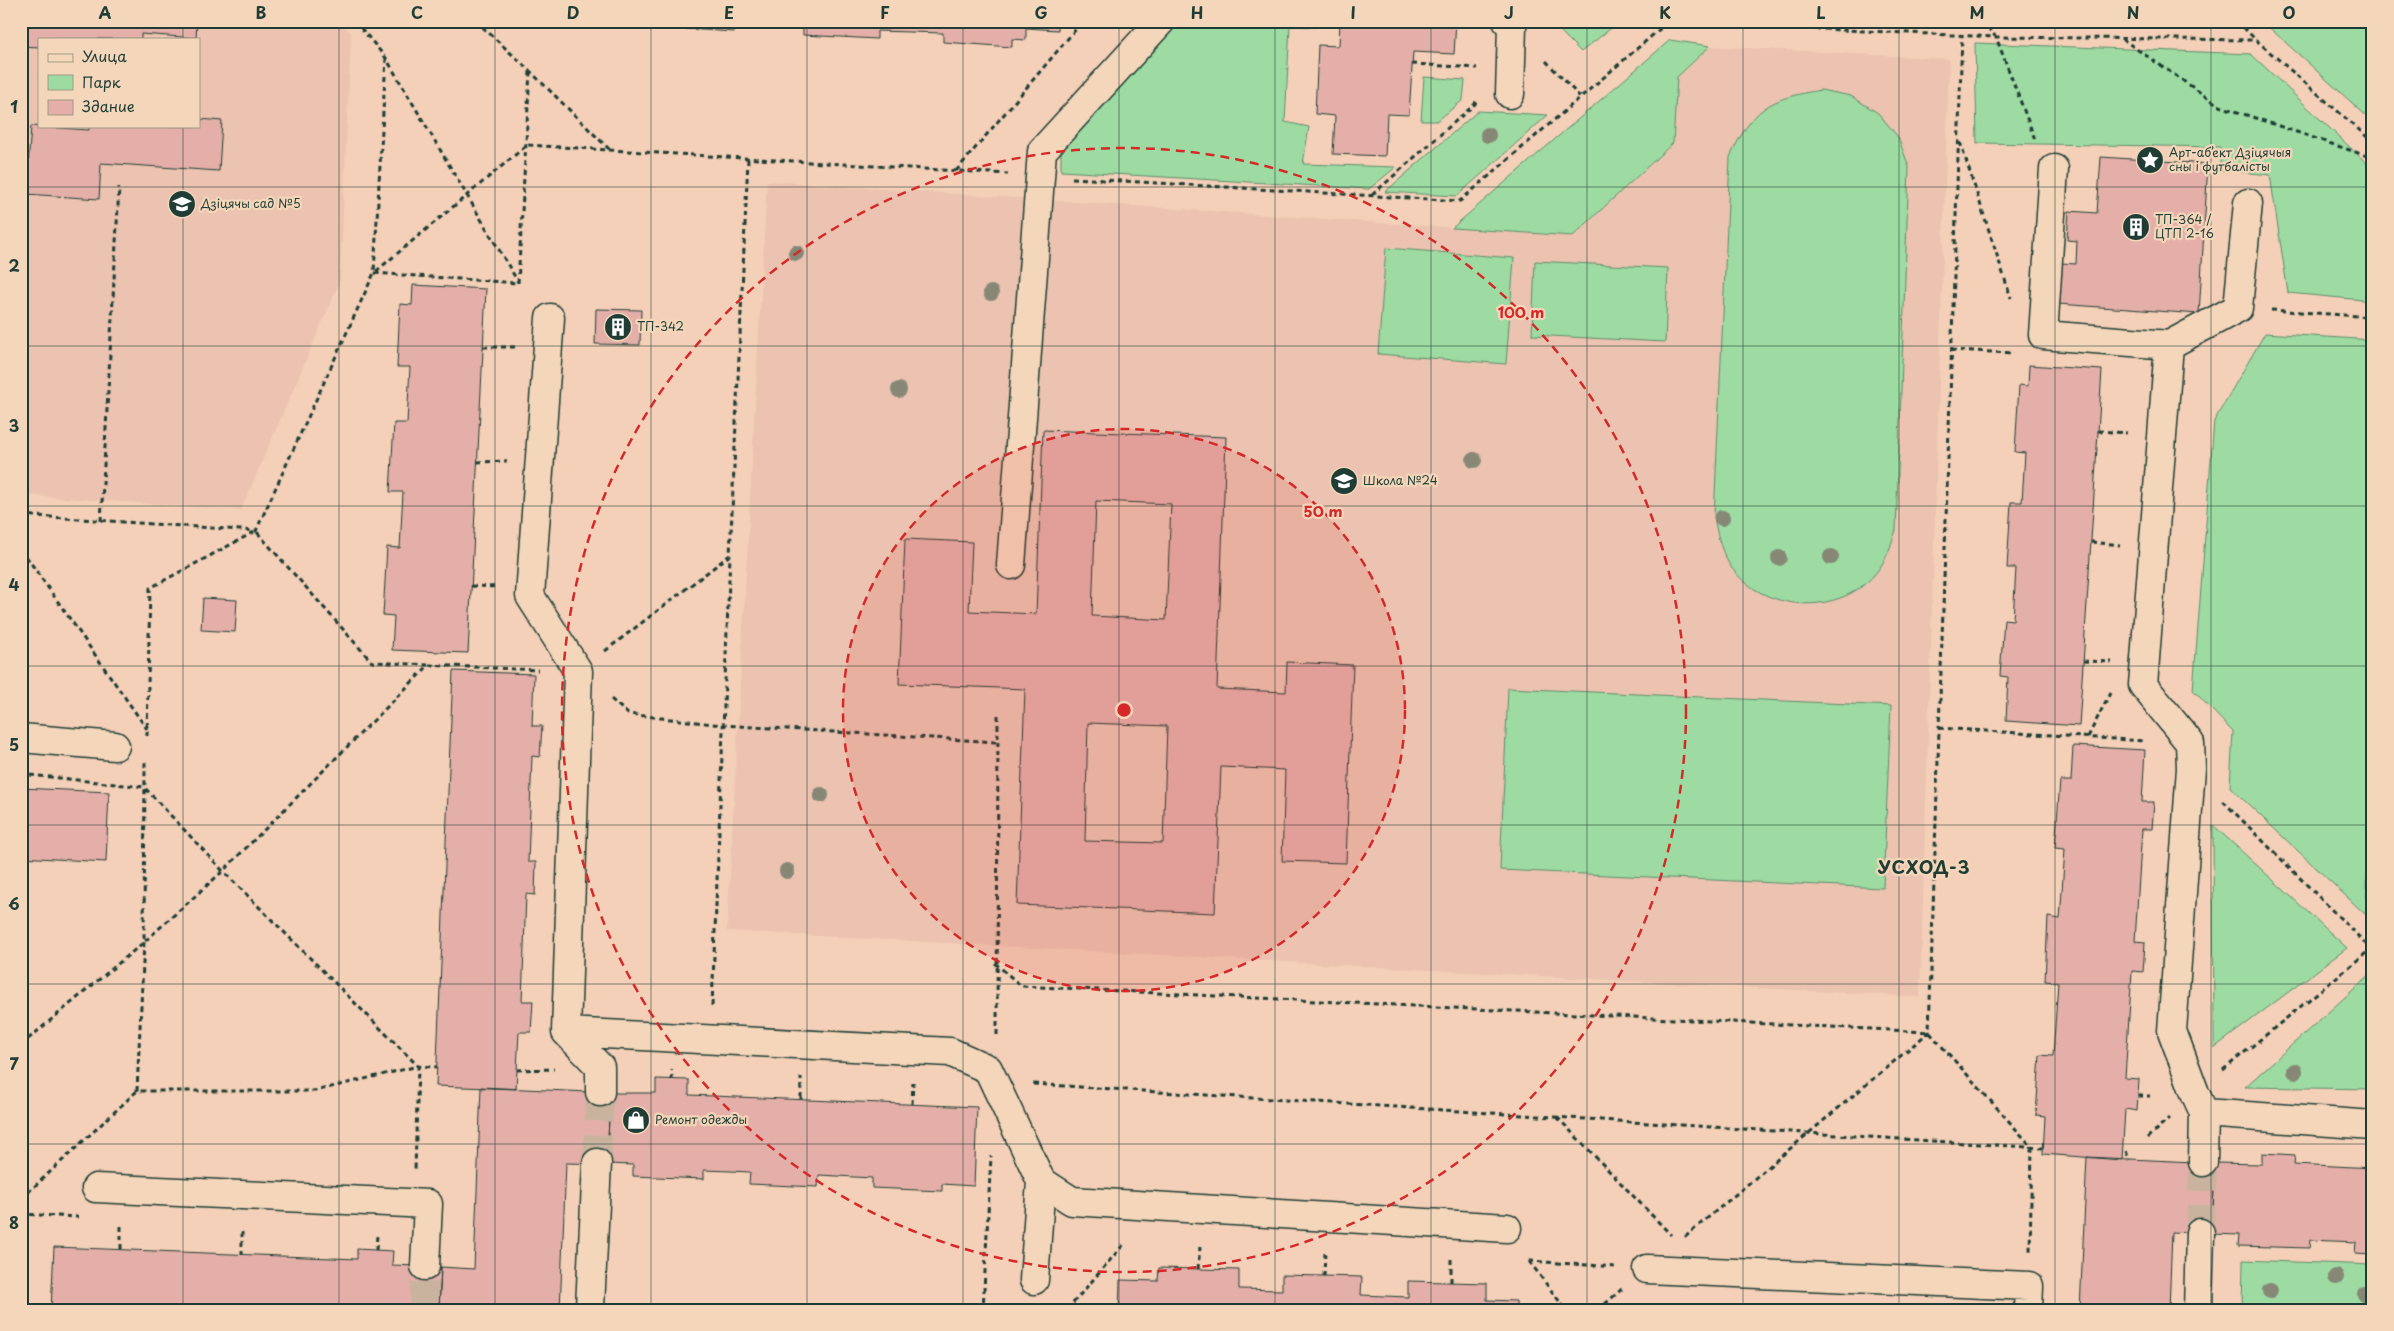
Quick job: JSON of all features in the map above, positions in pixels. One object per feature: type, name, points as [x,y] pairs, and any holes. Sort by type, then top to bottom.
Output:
[{"type":"lane","points":[[1011,565],[1042,151],[1161,21]]},
{"type":"lane","points":[[1507,21],[1512,26],[1510,94]]},
{"type":"lane","points":[[2054,170],[2043,335],[2169,345],[2238,308],[2248,203]]},
{"type":"lane","points":[[550,318],[530,596],[578,671],[566,1032],[600,1067],[600,1092]]},
{"type":"lane","points":[[2169,345],[2143,685],[2190,743],[2191,768],[2172,1031],[2200,1103],[2203,1162]]},
{"type":"lane","points":[[21,738],[115,746]]},
{"type":"lane","points":[[566,1032],[950,1052],[988,1069],[1041,1181],[1034,1280]]},
{"type":"lane","points":[[2200,1103],[2373,1125]]},
{"type":"lane","points":[[592,1310],[590,1307],[597,1163]]},
{"type":"lane","points":[[1041,1181],[1072,1201],[1507,1228]]},
{"type":"lane","points":[[96,1188],[428,1204],[425,1266]]},
{"type":"lane","points":[[2198,1310],[2200,1233]]},
{"type":"lane","points":[[1647,1269],[2029,1298]]},
{"type":"path","points":[[355,21],[386,58],[468,194],[518,283]]},
{"type":"path","points":[[476,21],[610,150]]},
{"type":"path","points":[[955,171],[1076,29],[1076,21]]},
{"type":"path","points":[[1981,21],[1996,37]]},
{"type":"path","points":[[2237,21],[2256,40],[2373,142]]},
{"type":"path","points":[[374,273],[527,145],[1460,201],[1668,22],[1996,37],[2256,40]]},
{"type":"path","points":[[1962,35],[1929,1032],[2032,1147],[2029,1298]]},
{"type":"path","points":[[2122,39],[2220,106],[2373,158]]},
{"type":"path","points":[[1542,57],[1580,97]]},
{"type":"path","points":[[147,739],[150,588],[256,531],[374,273],[386,58]]},
{"type":"path","points":[[1477,77],[1478,59]]},
{"type":"path","points":[[1412,64],[1478,68]]},
{"type":"path","points":[[518,283],[530,71]]},
{"type":"path","points":[[1372,196],[1475,104],[1476,95]]},
{"type":"path","points":[[710,1040],[722,725],[748,159]]},
{"type":"path","points":[[101,521],[119,187]]},
{"type":"path","points":[[374,273],[518,283]]},
{"type":"path","points":[[2238,308],[2373,317]]},
{"type":"path","points":[[483,347],[516,347]]},
{"type":"path","points":[[2098,431],[2127,433]]},
{"type":"path","points":[[477,462],[510,461]]},
{"type":"path","points":[[21,516],[256,531],[372,662],[578,671],[628,714],[722,725],[997,742]]},
{"type":"path","points":[[2091,542],[2122,545]]},
{"type":"path","points":[[21,549],[148,729]]},
{"type":"path","points":[[578,671],[730,555]]},
{"type":"path","points":[[471,586],[504,587]]},
{"type":"path","points":[[2083,661],[2115,663]]},
{"type":"path","points":[[21,1045],[144,942],[223,871],[428,665]]},
{"type":"path","points":[[2088,737],[2111,691]]},
{"type":"path","points":[[998,714],[995,963],[997,1040],[995,1082],[2043,1148]]},
{"type":"path","points":[[1939,728],[2146,741]]},
{"type":"path","points":[[137,1091],[144,942],[144,786],[146,758]]},
{"type":"path","points":[[2191,768],[2372,950]]},
{"type":"path","points":[[21,774],[144,786],[223,871],[418,1066],[415,1204]]},
{"type":"path","points":[[2148,1138],[2200,1103],[2372,950],[2373,920]]},
{"type":"path","points":[[995,963],[1021,986],[1929,1032]]},
{"type":"path","points":[[1598,1310],[1929,1032]]},
{"type":"path","points":[[21,1200],[137,1091],[315,1091],[418,1066],[437,1067]]},
{"type":"path","points":[[672,1070],[672,1080]]},
{"type":"path","points":[[801,1099],[802,1075]]},
{"type":"path","points":[[912,1104],[913,1079]]},
{"type":"path","points":[[2138,1096],[2150,1096]]},
{"type":"path","points":[[1557,1117],[1678,1243]]},
{"type":"path","points":[[2126,1150],[2129,1160]]},
{"type":"path","points":[[983,1310],[991,1151]]},
{"type":"path","points":[[120,1250],[121,1218]]},
{"type":"path","points":[[242,1223],[242,1254]]},
{"type":"path","points":[[376,1250],[377,1228]]},
{"type":"path","points":[[1067,1310],[1124,1244]]},
{"type":"path","points":[[1198,1269],[1200,1247]]},
{"type":"path","points":[[1324,1276],[1325,1252]]},
{"type":"path","points":[[1451,1258],[1451,1282]]},
{"type":"path","points":[[1566,1310],[1529,1261],[1647,1269]]},
{"type":"shaded area","name":"Дзіцячы сад №5","points":[[21,21],[340,21],[351,33],[340,281],[241,510],[21,495]]},
{"type":"shaded area","name":"Школа №24","points":[[1710,46],[1949,59],[1920,997],[727,931],[767,181],[1573,236],[1673,144],[1677,77]]},
{"type":"green space","points":[[1178,21],[1317,21],[1316,27],[1290,26],[1285,122],[1309,127],[1303,164],[1396,167],[1369,189],[1061,171],[1061,148]]},
{"type":"green space","points":[[1550,21],[1620,21],[1581,52]]},
{"type":"green space","points":[[2262,21],[2373,21],[2373,122]]},
{"type":"green space","points":[[1670,40],[1710,46],[1677,77],[1673,143],[1573,236],[1452,228]]},
{"type":"green space","points":[[1975,43],[2251,54],[2373,169],[2373,301],[2288,293],[2270,175],[2220,170],[2220,147],[1977,143]]},
{"type":"green space","points":[[1424,77],[1465,80],[1463,100],[1437,121],[1421,121]]},
{"type":"green space","points":[[1821,90],[1851,96],[1878,113],[1898,137],[1909,167],[1896,530],[1887,556],[1872,578],[1855,591],[1835,600],[1813,604],[1791,603],[1770,597],[1750,586],[1734,571],[1726,559],[1714,518],[1730,157],[1746,127],[1764,109],[1788,97]]},
{"type":"green space","points":[[1478,111],[1548,115],[1457,196],[1385,192]]},
{"type":"green space","points":[[1386,248],[1514,258],[1506,364],[1378,354]]},
{"type":"green space","points":[[1535,261],[1668,268],[1665,342],[1532,335]]},
{"type":"green space","points":[[2265,333],[2373,340],[2373,693],[2366,915],[2230,787],[2233,732],[2193,690],[2214,421]]},
{"type":"green space","points":[[1508,688],[1891,706],[1883,888],[1500,870]]},
{"type":"green space","points":[[2213,825],[2347,948],[2214,1048]]},
{"type":"green space","points":[[2373,972],[2373,1089],[2245,1087]]},
{"type":"green space","points":[[2243,1260],[2373,1265],[2373,1310],[2242,1310]]},
{"type":"building","points":[[21,21],[197,21],[196,38],[141,34],[141,38],[38,38],[38,47],[21,46]]},
{"type":"building","points":[[668,21],[1058,21],[1058,30],[1026,28],[1026,40],[1012,39],[1012,47],[943,42],[943,33],[877,31],[877,39],[803,35],[803,27],[736,24],[735,32],[668,28]]},
{"type":"building","points":[[1340,21],[1456,21],[1454,54],[1413,52],[1409,115],[1387,114],[1385,156],[1333,154],[1335,116],[1315,114],[1318,45],[1339,46]]},
{"type":"building","points":[[200,119],[222,121],[219,171],[101,163],[99,199],[26,194],[31,126],[38,128],[89,130],[89,128],[200,128]]},
{"type":"building","name":"ТП-364 / ЦТП 2-16","points":[[2101,157],[2208,164],[2199,314],[2058,304],[2061,263],[2076,264],[2077,241],[2067,240],[2069,211],[2097,213]]},
{"type":"building","points":[[413,285],[486,289],[468,653],[392,650],[394,616],[383,615],[387,547],[400,548],[403,492],[390,492],[394,423],[407,423],[410,367],[397,367],[400,304],[412,305]]},
{"type":"building","name":"ТП-342","points":[[596,309],[641,310],[640,345],[595,344]]},
{"type":"building","points":[[2029,365],[2102,370],[2079,726],[2006,721],[2008,677],[2000,676],[2004,619],[2013,620],[2016,568],[2007,568],[2011,502],[2022,502],[2025,453],[2015,452],[2019,385],[2028,386]]},
{"type":"building","points":[[1043,430],[1226,437],[1217,689],[1286,692],[1287,662],[1353,665],[1346,863],[1282,861],[1285,770],[1221,767],[1215,913],[1017,905],[1025,689],[899,684],[905,539],[972,542],[969,611],[1036,614]],"holes":[[[1096,501],[1171,504],[1166,620],[1092,616]],[[1088,723],[1167,726],[1163,843],[1085,841]]]},
{"type":"building","points":[[203,598],[237,600],[235,632],[201,630]]},
{"type":"building","points":[[453,671],[534,674],[532,726],[542,726],[540,757],[532,756],[528,862],[536,862],[535,895],[526,894],[522,1001],[533,1001],[531,1032],[519,1032],[516,1089],[436,1086]]},
{"type":"building","points":[[2073,746],[2145,750],[2142,802],[2154,802],[2152,829],[2142,829],[2135,941],[2145,942],[2144,958],[2143,972],[2132,971],[2125,1078],[2139,1079],[2137,1111],[2125,1109],[2122,1160],[2043,1154],[2045,1116],[2036,1115],[2040,1055],[2053,1056],[2058,982],[2045,981],[2048,917],[2060,919],[2065,849],[2055,848],[2060,781],[2071,781]]},
{"type":"building","points":[[21,788],[109,792],[106,862],[21,857]]},
{"type":"building","points":[[656,1079],[689,1080],[689,1095],[977,1107],[974,1186],[942,1184],[942,1191],[872,1188],[872,1178],[819,1175],[818,1187],[749,1184],[750,1172],[704,1170],[704,1179],[633,1176],[633,1165],[607,1164],[610,1093],[656,1093]]},
{"type":"building","points":[[481,1087],[610,1093],[607,1164],[566,1163],[560,1310],[439,1310],[441,1267],[474,1269]]},
{"type":"building","points":[[2262,1153],[2295,1155],[2294,1164],[2373,1168],[2373,1255],[2355,1254],[2356,1242],[2310,1240],[2309,1248],[2238,1246],[2239,1235],[2212,1234],[2215,1163],[2262,1164]]},
{"type":"building","points":[[2087,1157],[2215,1163],[2212,1234],[2172,1232],[2169,1310],[2080,1310]]},
{"type":"building","points":[[54,1247],[357,1259],[357,1249],[393,1251],[392,1265],[441,1267],[439,1310],[51,1310]]},
{"type":"building","points":[[1159,1268],[1239,1270],[1239,1289],[1282,1290],[1282,1275],[1362,1277],[1361,1295],[1408,1297],[1408,1281],[1487,1283],[1487,1300],[1516,1301],[1516,1310],[1119,1310],[1120,1280],[1158,1281]]},
{"type":"tunnel","points":[[597,1163],[600,1092]]},
{"type":"tunnel","points":[[2200,1233],[2203,1162]]},
{"type":"tunnel","points":[[424,1310],[425,1266]]},
{"type":"place","name":"Арт-абʼект Дзіцячыя сны і футбалісты","points":[[2150,160]]},
{"type":"place","name":"Дзіцячы сад №5","points":[[182,204]]},
{"type":"place","name":"ТП-364 / ЦТП 2-16","points":[[2136,227]]},
{"type":"place","name":"ТП-342","points":[[618,327]]},
{"type":"place","name":"Школа №24","points":[[1344,481]]},
{"type":"place","name":"Ремонт одежды","points":[[636,1120]]},
{"type":"district","name":"УСХОД-3","points":[[1924,868]]}]
